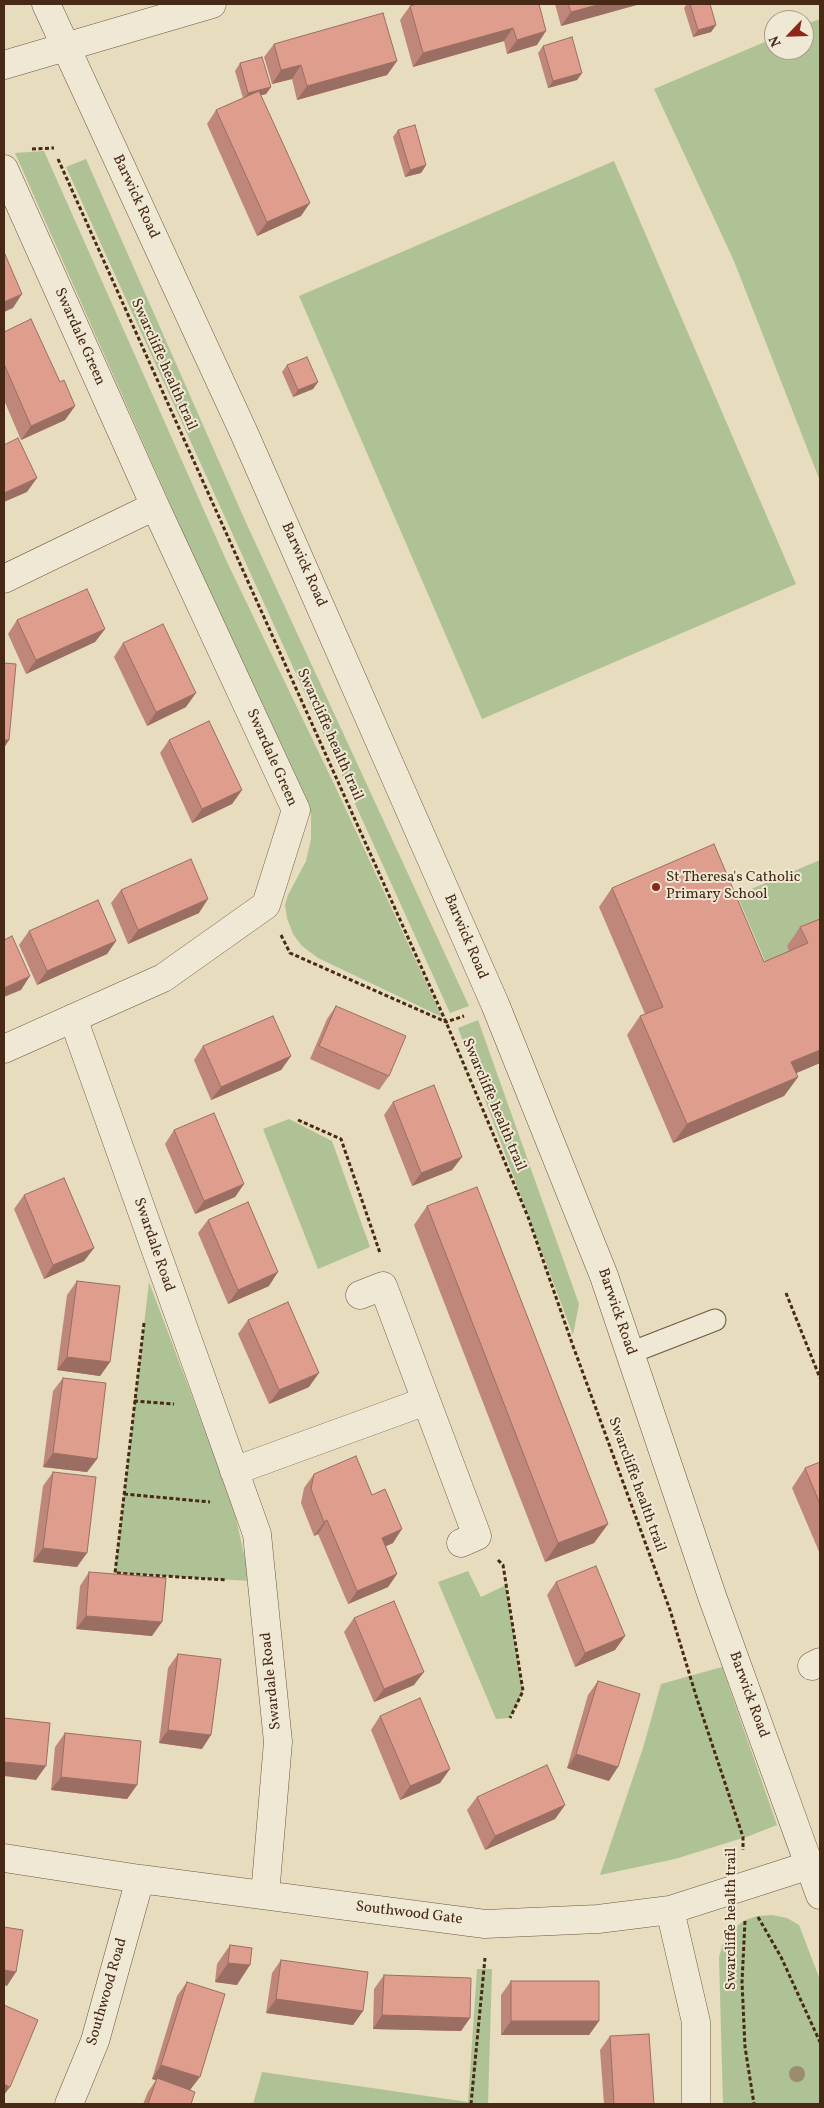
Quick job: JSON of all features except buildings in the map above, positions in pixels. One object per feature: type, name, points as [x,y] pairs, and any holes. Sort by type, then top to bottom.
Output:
[{"type":"street","name":"Barwick Road","points":[[46,4],[244,433],[495,1004],[604,1276],[712,1596],[820,1895]]},
{"type":"street","points":[[4,64],[66,48],[212,4]]},
{"type":"street","name":"Swardale Green","points":[[4,169],[155,506],[296,810],[266,905]]},
{"type":"street","points":[[4,579],[155,506]]},
{"type":"street","points":[[4,1049],[163,978],[266,905]]},
{"type":"street","name":"Swardale Road","points":[[73,1018],[257,1534],[278,1742],[265,1895]]},
{"type":"street","points":[[371,1290],[426,1401],[469,1539]]},
{"type":"street","points":[[234,1471],[426,1401]]},
{"type":"street","name":"Southwood Gate","points":[[4,1858],[140,1879],[485,1924],[598,1919],[670,1910],[810,1865]]},
{"type":"street","name":"Southwood Road","points":[[69,2104],[95,2041],[140,1879]]},
{"type":"street","points":[[670,1910],[696,2022],[696,2104]]},
{"type":"lane","points":[[630,1353],[714,1320]]},
{"type":"path","name":"Swarcliffe health trail","points":[[58,159],[446,1022],[528,1217],[573,1346],[670,1610],[697,1699],[743,1837],[742,1888],[745,1926],[742,1982],[745,2047],[754,2104]]},
{"type":"path","points":[[266,905],[290,953],[446,1022]]},
{"type":"path","points":[[298,1120],[341,1139],[382,1260],[371,1290]]},
{"type":"path","points":[[786,1293],[820,1378]]},
{"type":"path","points":[[144,1322],[115,1573],[262,1582]]},
{"type":"path","points":[[124,1494],[247,1506]]},
{"type":"path","points":[[469,1539],[503,1565],[523,1691],[510,1718]]},
{"type":"path","points":[[742,1888],[781,1957],[820,2042]]},
{"type":"path","points":[[471,2104],[485,1969]]},
{"type":"green space","points":[[820,19],[820,481],[734,261],[654,89],[764,42],[764,60],[814,60],[814,21]]},
{"type":"green space","points":[[44,151],[227,562],[335,786],[442,1017],[318,958],[302,946],[293,934],[287,918],[285,905],[288,895],[306,861],[311,839],[311,815],[306,798],[199,569],[15,153]]},
{"type":"green space","points":[[86,159],[243,516],[469,1006],[450,1013],[66,167]]},
{"type":"green space","points":[[614,161],[796,584],[482,719],[299,296]]},
{"type":"green space","points":[[820,860],[820,945],[768,968],[737,895]]},
{"type":"green space","points":[[478,1020],[579,1304],[573,1335],[458,1028]]},
{"type":"green space","points":[[289,1119],[332,1141],[370,1247],[318,1269],[263,1129]]},
{"type":"green space","points":[[149,1282],[233,1505],[250,1581],[115,1573]]},
{"type":"green space","points":[[468,1571],[481,1597],[506,1585],[523,1691],[510,1718],[496,1719],[438,1582]]},
{"type":"green space","points":[[722,1667],[777,1825],[749,1836],[675,1859],[600,1875],[643,1748],[661,1684]]},
{"type":"green space","points":[[772,1915],[787,1918],[799,1925],[820,1980],[820,2104],[723,2104],[719,1957],[723,1943],[732,1930],[743,1921],[757,1916]]},
{"type":"green space","points":[[477,1969],[492,1969],[488,2104],[253,2104],[262,2072],[468,2102]]},
{"type":"place","name":"St Theresa's Catholic Primary School","points":[[656,887]]}]
